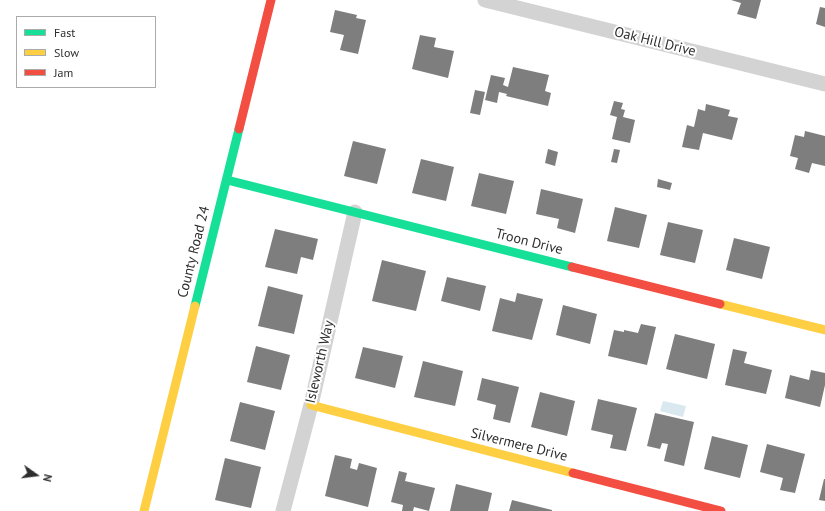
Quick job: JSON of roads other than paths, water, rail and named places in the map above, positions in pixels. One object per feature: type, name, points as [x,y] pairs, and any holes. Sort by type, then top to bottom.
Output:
[{"type":"street","name":"County Road 24","points":[[144,511],[271,0]]},
{"type":"street","name":"Oak Hill Drive","points":[[485,0],[825,84]]},
{"type":"street","name":"Troon Drive","points":[[227,180],[825,330]]},
{"type":"street","name":"Isleworth Way","points":[[283,511],[311,405],[354,212]]},
{"type":"street","name":"Silvermere Drive","points":[[311,405],[721,511]]}]
